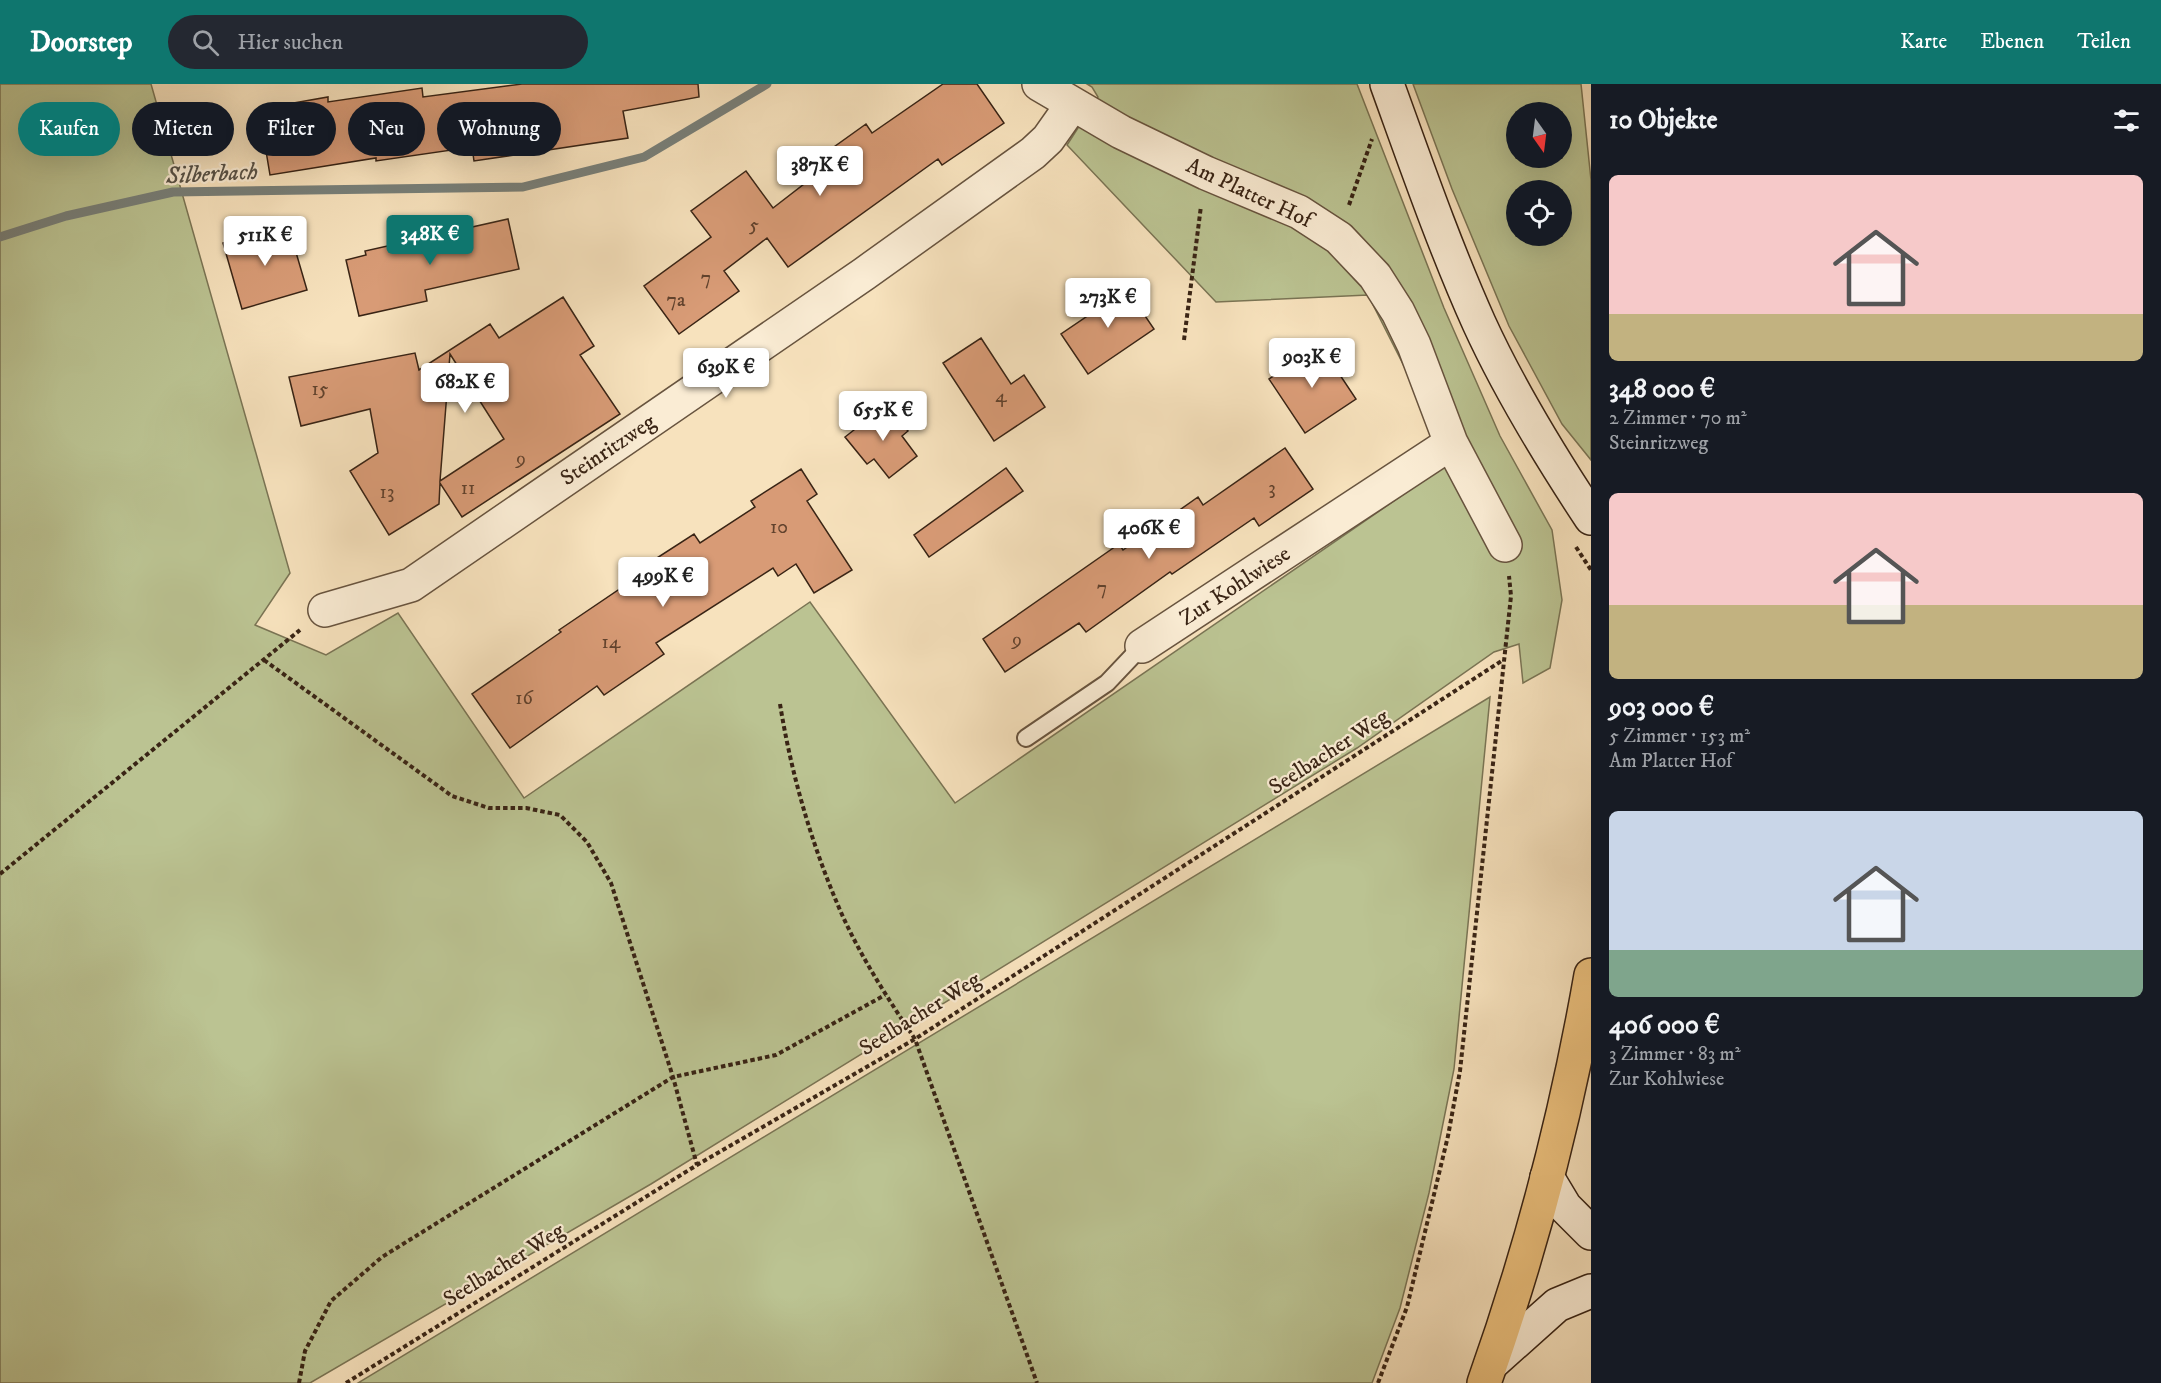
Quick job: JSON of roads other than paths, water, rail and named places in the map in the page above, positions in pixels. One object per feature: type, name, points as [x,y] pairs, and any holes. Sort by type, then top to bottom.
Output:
[{"type":"main road","points":[[1488,1374],[1547,1177],[1569,1086],[1591,975]]},
{"type":"street","name":"Am Platter Hof","points":[[1039,84],[1120,132],[1206,173],[1299,212],[1339,238],[1375,276],[1398,312],[1414,345],[1451,443],[1505,545]]},
{"type":"street","points":[[1387,84],[1446,244],[1480,324],[1508,383],[1591,518]]},
{"type":"street","name":"Steinritzweg","points":[[325,610],[411,585],[854,280],[1033,153],[1047,139],[1072,105]]},
{"type":"street","name":"Zur Kohlwiese","points":[[1142,646],[1451,443]]},
{"type":"street","points":[[1547,1177],[1565,1207],[1591,1233]]},
{"type":"street","points":[[1488,1374],[1557,1305],[1591,1291]]},
{"type":"lane","name":"Zur Kohlwiese","points":[[1026,738],[1107,683],[1142,646]]},
{"type":"waterway","name":"Silberbach","points":[[0,237],[66,216],[173,192],[523,187],[644,157],[767,84]]}]
